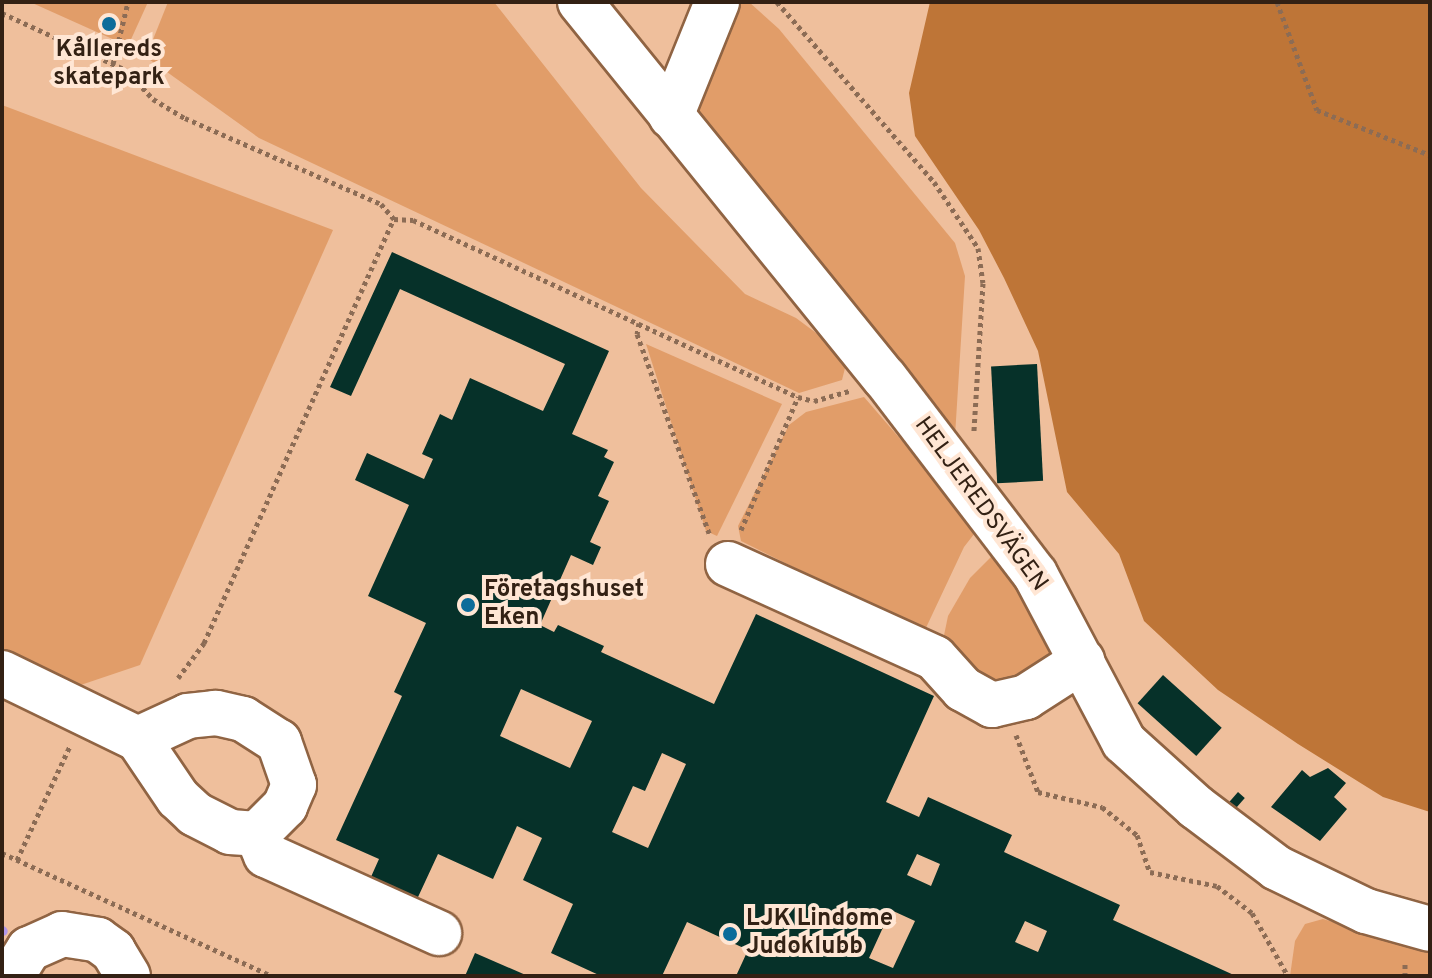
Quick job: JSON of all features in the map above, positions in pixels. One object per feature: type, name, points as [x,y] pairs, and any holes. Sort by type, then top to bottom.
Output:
[{"type":"street","name":"HELJEREDSVÄGEN","points":[[580,2],[885,378],[1035,574],[1124,742],[1239,842],[1316,888],[1366,911],[1430,929]]},
{"type":"street","points":[[671,116],[717,2]]},
{"type":"street","points":[[728,564],[935,658],[976,699],[1007,703],[1043,689],[1082,661]]},
{"type":"street","points":[[2,673],[138,739],[162,778],[195,814],[230,832],[257,834],[285,806],[294,785],[279,742],[251,723],[216,713],[188,716],[138,739]]},
{"type":"street","points":[[257,834],[266,855],[439,933]]},
{"type":"street","points":[[12,976],[29,949],[23,940],[80,934],[98,940],[113,951],[128,976]]},
{"type":"path","points":[[113,64],[128,2]]},
{"type":"path","points":[[777,2],[934,182],[978,248],[983,283],[969,485]]},
{"type":"path","points":[[1277,2],[1317,110],[1430,155]]},
{"type":"path","points":[[2,13],[113,64],[185,118],[381,204],[394,219],[413,220],[798,397],[829,398],[885,378]]},
{"type":"path","points":[[171,683],[191,665],[204,643],[394,219]]},
{"type":"path","points":[[639,323],[637,334],[692,487],[716,551],[728,564],[798,397]]},
{"type":"path","points":[[1007,703],[1038,792],[1102,807],[1137,835],[1150,872],[1217,886],[1252,913],[1288,976]]},
{"type":"path","points":[[17,860],[86,712]]},
{"type":"path","points":[[2,853],[272,976]]},
{"type":"shaded area","name":"Kållereds skatepark","points":[[30,2],[148,2],[128,46]]},
{"type":"shaded area","points":[[168,2],[494,2],[641,188],[745,294],[796,318],[835,347],[845,368],[842,380],[799,393],[259,138],[146,57]]},
{"type":"shaded area","points":[[723,2],[749,2],[779,29],[955,243],[965,276],[955,436],[677,107]]},
{"type":"shaded area","points":[[930,2],[1430,2],[1430,812],[1383,797],[1298,744],[1218,690],[1144,621],[1119,554],[1067,492],[1038,351],[1004,278],[979,230],[915,136],[909,93]]},
{"type":"shaded area","points":[[2,105],[333,230],[140,665],[54,694],[2,670]]},
{"type":"shaded area","points":[[646,344],[782,404],[717,536],[706,531]]},
{"type":"shaded area","points":[[864,397],[978,529],[964,547],[924,632],[741,541],[738,526],[789,425],[806,412]]},
{"type":"shaded area","points":[[997,551],[1055,645],[1047,666],[998,692],[942,645],[948,616],[970,578]]},
{"type":"shaded area","points":[[1323,919],[1430,951],[1430,976],[1290,976],[1295,941],[1305,924]]},
{"type":"building","name":"Företagshuset Eken","points":[[392,252],[609,351],[572,434],[608,450],[604,457],[614,462],[598,496],[609,501],[590,542],[601,547],[593,565],[571,555],[540,625],[554,632],[558,625],[604,646],[601,652],[714,704],[756,614],[934,696],[886,802],[919,817],[928,797],[1012,835],[1004,852],[1120,905],[1113,920],[1236,976],[736,976],[748,950],[687,922],[662,976],[601,976],[551,953],[573,904],[523,880],[542,838],[517,826],[493,879],[438,854],[412,910],[366,888],[379,859],[336,840],[402,696],[394,692],[426,623],[368,596],[409,505],[355,480],[367,453],[424,479],[433,459],[422,454],[440,414],[452,420],[470,378],[543,411],[565,364],[400,289],[351,396],[330,387]],"holes":[[[521,689],[592,721],[570,768],[500,736]],[[662,753],[686,764],[648,848],[612,832],[633,786],[645,791]],[[917,854],[940,864],[931,886],[907,875]],[[891,910],[915,921],[893,968],[869,958]],[[1025,921],[1047,931],[1038,952],[1015,942]]]},
{"type":"building","points":[[1037,364],[1043,481],[997,483],[991,366]]},
{"type":"building","points":[[1163,675],[1222,728],[1196,756],[1138,703]]},
{"type":"building","points":[[1328,768],[1346,783],[1334,797],[1347,809],[1320,841],[1271,807],[1302,770],[1310,777]]},
{"type":"building","points":[[1238,792],[1245,798],[1236,808],[1229,802]]},
{"type":"building","points":[[475,953],[528,976],[465,976]]},
{"type":"place","name":"Kållereds skatepark","points":[[109,24]]},
{"type":"place","name":"Företagshuset Eken","points":[[468,605]]},
{"type":"place","name":"LJK Lindome Judoklubb","points":[[730,934]]}]
